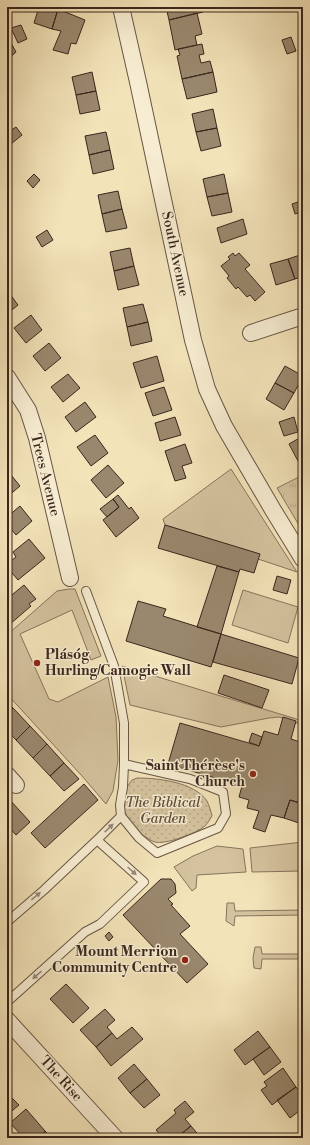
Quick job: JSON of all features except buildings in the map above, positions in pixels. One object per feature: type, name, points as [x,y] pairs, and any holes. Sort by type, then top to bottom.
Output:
[{"type":"street","name":"South Avenue","points":[[121,7],[193,340],[207,389],[224,426],[303,559]]},
{"type":"street","points":[[251,333],[303,316]]},
{"type":"street","name":"Trees Avenue","points":[[7,377],[28,410],[37,438],[70,578]]},
{"type":"street","name":"The Rise","points":[[7,1020],[115,1138]]},
{"type":"lane","points":[[86,591],[114,666],[124,723],[123,787],[120,805],[121,816],[139,838],[156,854],[218,828],[226,814],[223,792],[190,779],[124,764]]},
{"type":"lane","points":[[7,922],[44,890],[121,816]]},
{"type":"lane","points":[[7,1002],[85,932],[100,924],[144,882],[97,840]]},
{"type":"green space","points":[[231,469],[297,572],[258,559],[259,554],[165,525],[163,519]]},
{"type":"green space","points":[[303,475],[303,532],[277,488]]},
{"type":"green space","points":[[75,589],[101,656],[91,660],[72,610],[20,634],[49,699],[58,702],[108,677],[116,717],[118,760],[113,791],[106,804],[7,694],[7,635],[57,591]]},
{"type":"green space","points":[[243,590],[298,607],[288,643],[232,625]]},
{"type":"green space","points":[[122,666],[303,721],[303,728],[300,724],[279,717],[221,727],[130,705]]},
{"type":"green space","name":"The Biblical Garden","points":[[137,778],[165,780],[194,789],[207,801],[212,816],[205,826],[188,835],[166,842],[155,842],[151,840],[141,834],[127,820],[122,811],[121,795],[132,780]]},
{"type":"green space","points":[[303,842],[303,871],[252,872],[250,848]]},
{"type":"green space","points":[[217,846],[243,849],[246,872],[197,875],[196,888],[192,891],[174,867],[193,856]]},
{"type":"green space","points":[[227,903],[234,903],[235,911],[303,910],[303,915],[235,916],[234,926],[226,921]]},
{"type":"green space","points":[[255,947],[261,947],[262,954],[303,954],[303,959],[262,959],[261,969],[254,968],[253,958]]},
{"type":"place","name":"Plásóg Hurling/Camogie Wall","points":[[37,663]]},
{"type":"place","name":"Saint Thérèse's Church","points":[[253,774]]},
{"type":"place","name":"Mount Merrion Community Centre","points":[[185,960]]}]
